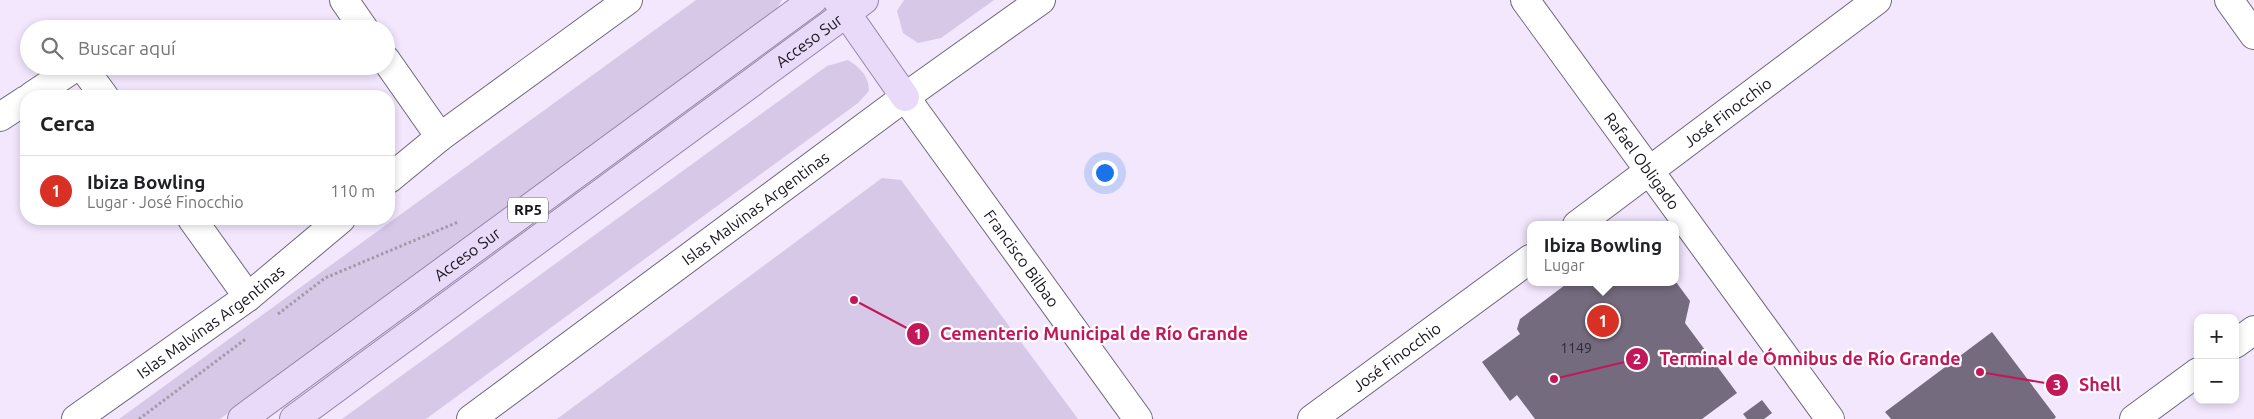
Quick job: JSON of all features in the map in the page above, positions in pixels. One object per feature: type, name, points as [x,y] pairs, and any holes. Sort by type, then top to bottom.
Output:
[{"type":"main road","name":"Acceso Sur","points":[[242,419],[813,0]]},
{"type":"main road","name":"Acceso Sur","points":[[294,419],[850,4]]},
{"type":"main road","points":[[850,4],[905,97]]},
{"type":"street","points":[[344,0],[358,20]]},
{"type":"street","points":[[395,174],[440,137],[628,0]]},
{"type":"street","name":"Islas Malvinas Argentinas","points":[[471,419],[905,97],[1041,0]]},
{"type":"street","name":"Rafael Obligado","points":[[1525,0],[1830,419]]},
{"type":"street","name":"José Finocchio","points":[[1581,221],[1877,0]]},
{"type":"street","points":[[2229,0],[2254,35]]},
{"type":"street","points":[[395,73],[440,137]]},
{"type":"street","points":[[41,90],[63,75]]},
{"type":"street","points":[[89,75],[100,90]]},
{"type":"street","name":"Francisco Bilbao","points":[[905,97],[1138,419]]},
{"type":"street","points":[[0,117],[20,104]]},
{"type":"street","points":[[196,225],[248,297]]},
{"type":"street","name":"Islas Malvinas Argentinas","points":[[76,419],[248,297],[334,225]]},
{"type":"street","name":"José Finocchio","points":[[1312,419],[1527,260]]},
{"type":"street","points":[[2239,341],[2254,330]]},
{"type":"street","points":[[2134,419],[2194,375]]},
{"type":"path","points":[[271,319],[325,278],[463,219]]},
{"type":"path","points":[[139,419],[248,337]]},
{"type":"shaded area","points":[[696,0],[782,0],[775,12],[220,419],[119,419],[386,225],[395,225],[395,219]]},
{"type":"shaded area","points":[[904,0],[994,0],[941,38],[918,43],[903,33],[897,11]]},
{"type":"shaded area","points":[[848,60],[857,66],[868,81],[869,91],[858,103],[426,419],[342,419],[827,66]]},
{"type":"shaded area","points":[[882,178],[901,180],[1078,419],[557,419]]},
{"type":"building","points":[[1564,286],[1679,286],[1690,301],[1685,323],[1737,393],[1702,419],[1535,419],[1517,395],[1510,401],[1482,362],[1520,334],[1517,329],[1520,319]]},
{"type":"building","points":[[1992,332],[2056,417],[2054,419],[1891,419],[1885,412]]},
{"type":"building","points":[[1762,400],[1772,413],[1764,419],[1747,419],[1743,414]]},
{"type":"place","name":"Cementerio Municipal de Río Grande","points":[[854,300]]},
{"type":"place","name":"Ibiza Bowling","points":[[1603,321]]},
{"type":"place","name":"Shell","points":[[1980,372]]},
{"type":"place","name":"Terminal de Ómnibus de Río Grande","points":[[1554,379]]}]
